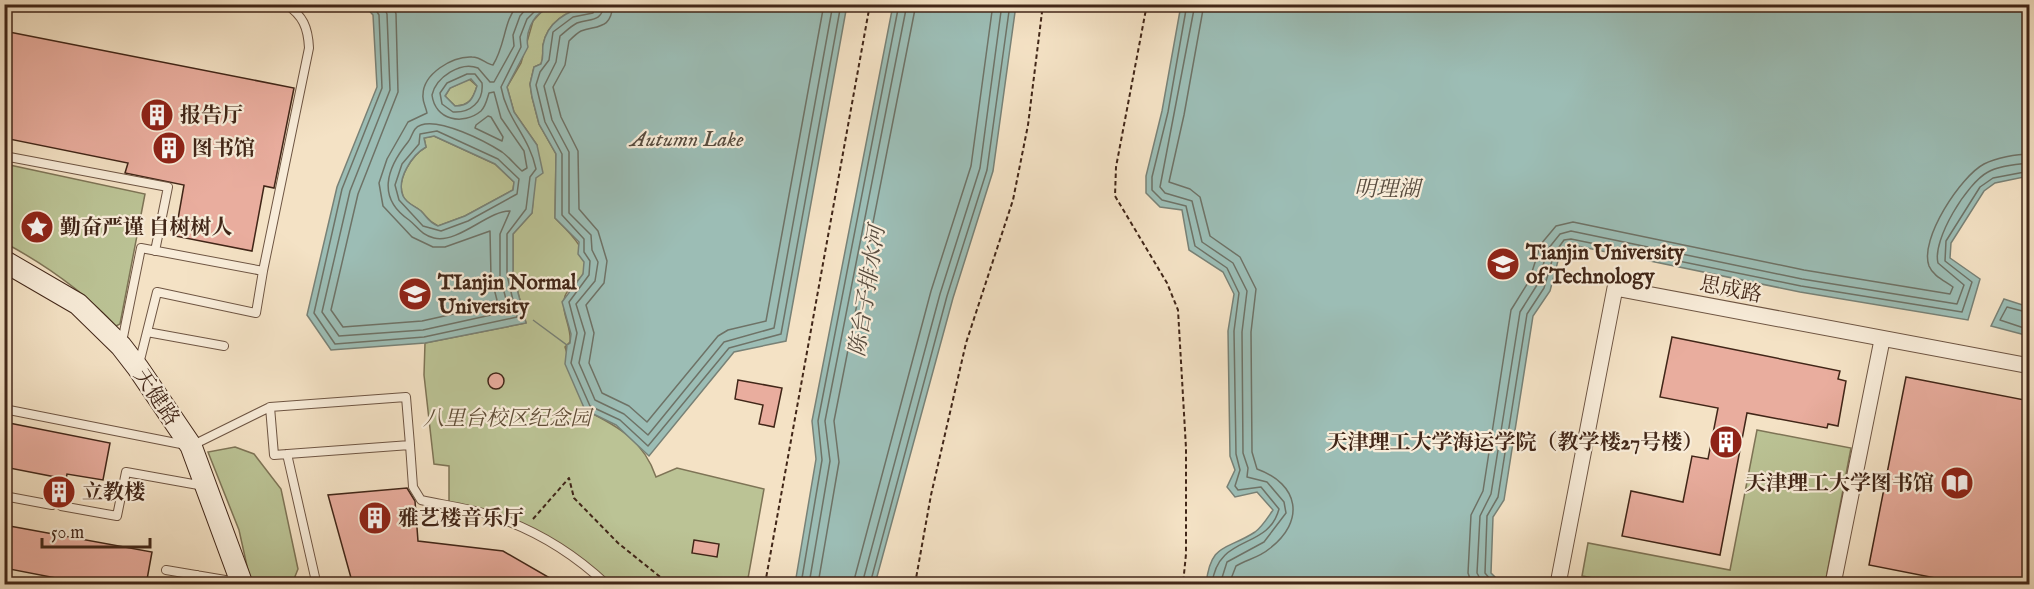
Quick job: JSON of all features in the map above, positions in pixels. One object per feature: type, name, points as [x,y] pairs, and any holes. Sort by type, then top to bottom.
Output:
[{"type":"street","name":"天健路","points":[[4,261],[78,304],[121,346],[138,368],[191,446],[242,584]]},
{"type":"street","name":"思成路","points":[[1558,585],[1615,288],[2030,366]]},
{"type":"street","points":[[1833,585],[1882,340]]},
{"type":"lane","points":[[138,368],[157,292],[256,313],[262,271],[309,48],[308,28],[297,12],[286,4]]},
{"type":"lane","points":[[4,156],[168,187],[155,250]]},
{"type":"lane","points":[[121,346],[141,248],[262,271]]},
{"type":"lane","points":[[147,332],[224,346]]},
{"type":"lane","points":[[4,409],[191,446],[270,407],[406,397],[413,487],[421,500],[490,515],[554,543],[585,565],[606,585]]},
{"type":"lane","points":[[270,407],[274,455],[410,445]]},
{"type":"lane","points":[[287,454],[315,577]]},
{"type":"lane","points":[[4,496],[117,516],[126,471],[206,486]]},
{"type":"lane","points":[[166,570],[242,584]]},
{"type":"lane","points":[[195,585],[197,575]]},
{"type":"path","points":[[765,585],[870,4]]},
{"type":"path","points":[[915,585],[931,495],[966,343],[1013,200],[1028,125],[1043,4]]},
{"type":"path","points":[[1147,4],[1116,167],[1114,196],[1167,283],[1178,310],[1186,448],[1186,554],[1183,585]]},
{"type":"path","points":[[525,530],[569,478],[574,498],[618,543],[669,585]]},
{"type":"green space","name":"八里台校区纪念园","points":[[564,5],[591,5],[589,8],[566,14],[549,30],[543,45],[541,64],[534,67],[530,84],[539,124],[556,154],[555,218],[578,243],[585,258],[583,274],[565,296],[564,308],[570,342],[565,347],[585,410],[619,429],[637,444],[651,464],[656,477],[677,468],[764,489],[747,584],[606,584],[585,565],[525,529],[449,507],[449,466],[434,464],[424,375],[425,343],[526,323],[513,274],[513,234],[532,213],[537,145],[514,112],[507,87],[521,63],[533,21],[543,10]]},
{"type":"green space","points":[[469,79],[477,86],[474,95],[467,103],[455,106],[445,96],[450,88]]},
{"type":"green space","points":[[434,136],[495,164],[514,182],[513,190],[465,216],[438,226],[432,223],[421,211],[406,201],[401,189],[407,168],[426,147],[424,138]]},
{"type":"green space","points":[[5,164],[145,194],[120,324],[116,326],[64,280],[5,243]]},
{"type":"green space","points":[[1757,430],[1851,448],[1825,584],[1627,584],[1582,576],[1588,543],[1730,570]]},
{"type":"green space","points":[[235,447],[254,454],[281,489],[298,569],[292,584],[251,584],[239,530],[208,452]]},
{"type":"water","points":[[364,5],[564,5],[545,10],[536,16],[530,26],[528,47],[507,87],[514,112],[537,145],[543,173],[536,178],[532,213],[513,234],[513,274],[526,323],[425,343],[331,350],[307,315],[337,187],[377,87],[373,15]],"holes":[[[471,79],[477,86],[472,98],[464,105],[455,106],[445,96],[450,88]],[[434,136],[495,164],[514,182],[513,190],[465,216],[438,226],[432,223],[407,201],[401,189],[407,168],[426,147],[424,138]]]},
{"type":"water","name":"Autumn Lake","points":[[591,5],[847,5],[786,341],[734,352],[649,456],[616,425],[585,410],[565,364],[567,345],[570,343],[571,334],[562,302],[583,274],[584,262],[578,254],[579,242],[555,218],[556,154],[539,124],[530,84],[534,67],[541,64],[543,45],[549,30],[566,14],[589,8]]},
{"type":"water","name":"陈台子排水河","points":[[893,5],[1016,5],[993,171],[953,298],[875,584],[795,584],[816,459],[812,421]]},
{"type":"water","name":"明理湖","points":[[1181,5],[2029,5],[2029,176],[1995,183],[1984,191],[1951,243],[1950,258],[1980,279],[1968,320],[1800,292],[1568,244],[1559,257],[1550,291],[1533,316],[1504,500],[1493,517],[1491,573],[1502,584],[1206,584],[1208,570],[1216,554],[1255,532],[1273,510],[1257,492],[1235,497],[1227,487],[1235,470],[1230,456],[1228,331],[1234,294],[1223,272],[1189,250],[1182,210],[1160,207],[1146,193],[1146,176],[1162,111]]},
{"type":"water","points":[[2004,299],[2029,307],[2029,336],[1991,326]]},
{"type":"building","name":"图书馆","points":[[4,31],[294,88],[274,188],[264,186],[252,251],[175,236],[184,185],[125,173],[128,163],[4,138]]},
{"type":"building","name":"天津理工大学海运学院（教学楼27号楼）","points":[[1672,337],[1840,371],[1838,379],[1846,381],[1838,426],[1828,424],[1827,428],[1747,413],[1720,555],[1622,536],[1631,491],[1683,502],[1692,456],[1708,459],[1718,408],[1660,397]]},
{"type":"building","points":[[493,373],[499,373],[504,381],[502,387],[493,389],[488,384],[488,378]]},
{"type":"building","name":"天津理工大学图书馆","points":[[1906,377],[2030,401],[2030,585],[1971,585],[1869,565]]},
{"type":"building","points":[[738,380],[782,388],[774,427],[759,424],[763,405],[735,399]]},
{"type":"building","points":[[4,422],[110,443],[103,480],[67,474],[66,479],[4,467]]},
{"type":"building","name":"雅艺楼音乐厅","points":[[407,488],[415,501],[418,541],[503,551],[562,585],[353,585],[328,495]]},
{"type":"building","points":[[4,525],[152,552],[146,585],[92,585],[4,568]]},
{"type":"building","points":[[694,540],[719,544],[717,557],[692,553]]},
{"type":"place","name":"报告厅","points":[[157,115]]},
{"type":"place","name":"图书馆","points":[[169,148]]},
{"type":"place","name":"勤奋严谨 自树树人","points":[[37,227]]},
{"type":"place","name":"Tianjin University of Technology","points":[[1503,264]]},
{"type":"place","name":"TIanjin Normal University","points":[[415,294]]},
{"type":"place","name":"天津理工大学海运学院（教学楼27号楼）","points":[[1726,442]]},
{"type":"place","name":"天津理工大学图书馆","points":[[1957,483]]},
{"type":"place","name":"立教楼","points":[[59,492]]},
{"type":"place","name":"雅艺楼音乐厅","points":[[375,518]]}]
